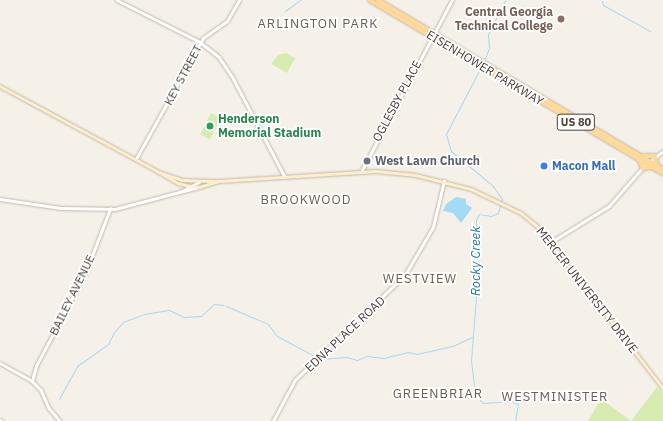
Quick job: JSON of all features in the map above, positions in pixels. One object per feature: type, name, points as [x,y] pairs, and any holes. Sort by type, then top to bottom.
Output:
[{"type":"main road","name":"EISENHOWER PARKWAY","points":[[370,0],[433,35],[641,158],[663,169]]},
{"type":"main road","name":"EISENHOWER PARKWAY","points":[[378,0],[433,35]]},
{"type":"main road","name":"MERCER UNIVERSITY DRIVE","points":[[0,86],[178,183],[199,187],[219,181]]},
{"type":"main road","points":[[652,167],[642,168],[641,158],[655,156],[659,166]]},
{"type":"main road","name":"EISENHOWER PARKWAY","points":[[648,162],[652,167],[663,173]]},
{"type":"main road","name":"MERCER UNIVERSITY DRIVE","points":[[159,172],[179,179],[199,182],[285,177],[362,170],[395,172],[444,181],[466,187],[509,207],[531,220],[550,242],[663,388]]},
{"type":"street","points":[[117,0],[200,42],[224,63],[285,177]]},
{"type":"street","name":"KEY STREET","points":[[136,159],[200,42],[209,31],[227,21],[239,0]]},
{"type":"street","name":"OGLESBY PLACE","points":[[362,170],[452,0]]},
{"type":"street","points":[[550,242],[608,206],[648,162],[663,151]]},
{"type":"street","name":"EDNA PLACE ROAD","points":[[273,421],[295,380],[405,275],[432,227],[444,181]]},
{"type":"street","points":[[181,192],[199,182]]},
{"type":"street","points":[[0,199],[62,208],[110,209],[199,187]]},
{"type":"street","name":"BAILEY AVENUE","points":[[32,381],[36,366],[85,274],[110,209]]},
{"type":"street","points":[[0,363],[32,381],[41,390],[48,408],[60,421]]},
{"type":"green space","points":[[286,53],[295,58],[287,73],[271,64],[278,55]]},
{"type":"green space","name":"Henderson Memorial Stadium","points":[[211,113],[221,118],[210,139],[200,134]]},
{"type":"green space","points":[[657,387],[663,393],[663,421],[631,421]]},
{"type":"green space","points":[[601,399],[631,421],[588,421]]},
{"type":"water","points":[[456,197],[466,199],[466,204],[472,208],[461,223],[453,213],[443,211],[446,204]]},
{"type":"waterway","points":[[285,11],[300,0]]},
{"type":"waterway","name":"Rocky Creek","points":[[484,61],[489,48],[488,34],[505,0]]},
{"type":"waterway","points":[[602,1],[603,5],[650,31]]},
{"type":"waterway","name":"Rocky Creek","points":[[481,67],[446,134],[451,151],[493,186],[502,199],[498,213],[491,216],[479,214],[476,220],[473,286],[476,297],[471,361],[474,386],[480,400],[483,403],[509,401],[518,404],[515,421]]},
{"type":"waterway","points":[[59,399],[77,366],[108,344],[114,332],[123,322],[144,314],[169,310],[184,317],[201,316],[214,304],[224,305]]},
{"type":"waterway","points":[[226,306],[268,324],[277,336],[320,359],[347,357],[357,360],[367,356],[384,358],[408,352],[417,354],[455,345],[472,337]]},
{"type":"place","name":"Central Georgia Technical College","points":[[561,19]]},
{"type":"place","name":"Henderson Memorial Stadium","points":[[210,126]]},
{"type":"place","name":"West Lawn Church","points":[[367,161]]},
{"type":"place","name":"Macon Mall","points":[[544,166]]},
{"type":"district","name":"ARLINGTON PARK","points":[[318,24]]},
{"type":"district","name":"BROOKWOOD","points":[[306,200]]},
{"type":"district","name":"WESTVIEW","points":[[420,279]]},
{"type":"district","name":"GREENBRIAR","points":[[438,394]]},
{"type":"district","name":"WESTMINISTER","points":[[555,397]]}]
